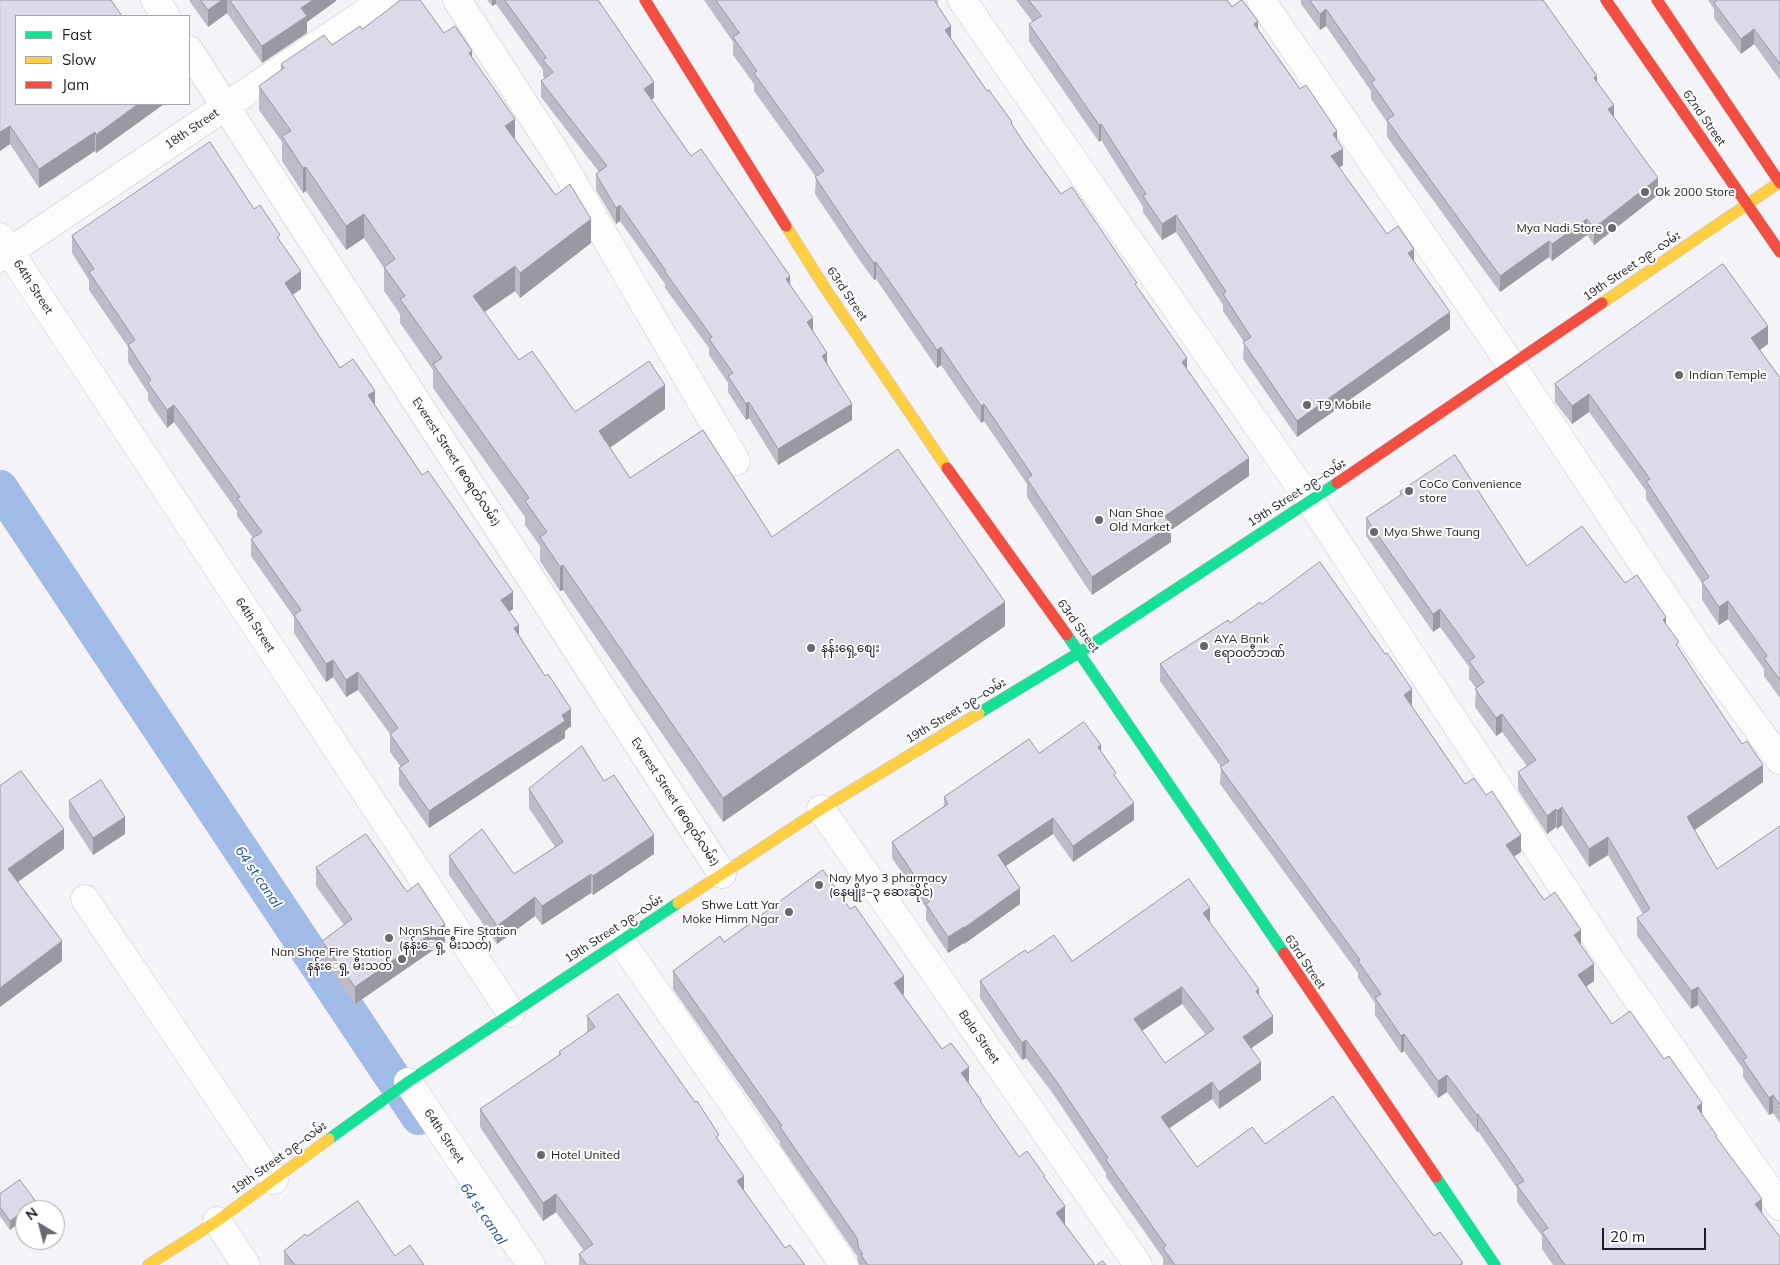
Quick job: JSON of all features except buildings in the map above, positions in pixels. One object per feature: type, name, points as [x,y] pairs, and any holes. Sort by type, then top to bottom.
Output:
[{"type":"street","points":[[156,0],[165,15]]},
{"type":"street","name":"18th Street","points":[[3,249],[226,106],[384,0]]},
{"type":"street","points":[[458,0],[556,153],[736,461]]},
{"type":"street","name":"63rd Street","points":[[645,0],[825,288],[960,487],[1080,652],[1495,1265]]},
{"type":"street","points":[[962,0],[1310,501],[1610,959],[1780,1206]]},
{"type":"street","points":[[1261,0],[1512,366],[1696,644],[1780,760]]},
{"type":"street","name":"62nd Street","points":[[1606,0],[1780,252]]},
{"type":"street","points":[[1657,0],[1780,183]]},
{"type":"street","name":"Everest Street (ဧ၀ရတ်လမ်း)","points":[[190,52],[722,874]]},
{"type":"street","name":"19th Street ၁၉−လမ်း","points":[[148,1265],[217,1221],[356,1118],[511,1013],[821,809],[1080,652],[1512,366],[1780,183]]},
{"type":"street","name":"64th Street","points":[[3,249],[511,1013]]},
{"type":"street","name":"Bala Street","points":[[821,809],[1138,1265]]},
{"type":"street","points":[[85,899],[274,1180]]},
{"type":"street","points":[[620,941],[844,1265]]},
{"type":"street","name":"64th Street","points":[[405,1084],[531,1265]]},
{"type":"street","points":[[217,1221],[246,1265]]},
{"type":"waterway","name":"64 st canal","points":[[0,488],[419,1117]]},
{"type":"traffic: fast","points":[[979,713],[1080,652],[1337,483]]},
{"type":"traffic: fast","points":[[1067,635],[1284,953]]},
{"type":"traffic: fast","points":[[329,1139],[408,1082],[678,903]]},
{"type":"traffic: fast","points":[[1436,1177],[1495,1265]]},
{"type":"traffic: slow","points":[[1602,303],[1780,182]]},
{"type":"traffic: slow","points":[[786,226],[825,288],[947,468]]},
{"type":"traffic: slow","points":[[678,903],[821,809],[979,713]]},
{"type":"traffic: slow","points":[[148,1265],[217,1221],[329,1139]]},
{"type":"traffic: jam","points":[[645,0],[786,226]]},
{"type":"traffic: jam","points":[[1606,0],[1780,252]]},
{"type":"traffic: jam","points":[[1657,0],[1780,183]]},
{"type":"traffic: jam","points":[[1337,483],[1602,303]]},
{"type":"traffic: jam","points":[[947,468],[1067,635]]},
{"type":"traffic: jam","points":[[1284,953],[1436,1177]]},
{"type":"place","name":"Ok 2000 Store","points":[[1645,192]]},
{"type":"place","name":"Mya Nadi Store","points":[[1612,228]]},
{"type":"place","name":"Indian Temple","points":[[1679,375]]},
{"type":"place","name":"T9 Mobile","points":[[1307,405]]},
{"type":"place","name":"CoCo Convenience store","points":[[1409,491]]},
{"type":"place","name":"Nan Shae Old Market","points":[[1099,520]]},
{"type":"place","name":"Mya Shwe Taung","points":[[1374,532]]},
{"type":"place","name":"AYA Bank ဧရာ၀တီဘဏ်","points":[[1204,646]]},
{"type":"place","name":"နန်းရှေ့စျေး","points":[[811,648]]},
{"type":"place","name":"Nay Myo 3 pharmacy (နေမျိုး−၃ ဆေးဆိုင်)","points":[[819,885]]},
{"type":"place","name":"Shwe Latt Yar Moke Himm Ngar","points":[[789,912]]},
{"type":"place","name":"NanShae Fire Station (နန်းေရှ့ မီးသတ်)","points":[[389,938]]},
{"type":"place","name":"Nan Shae Fire Station နန်းေရှ့ မီးသတ်","points":[[402,959]]},
{"type":"place","name":"Hotel United","points":[[541,1155]]}]
